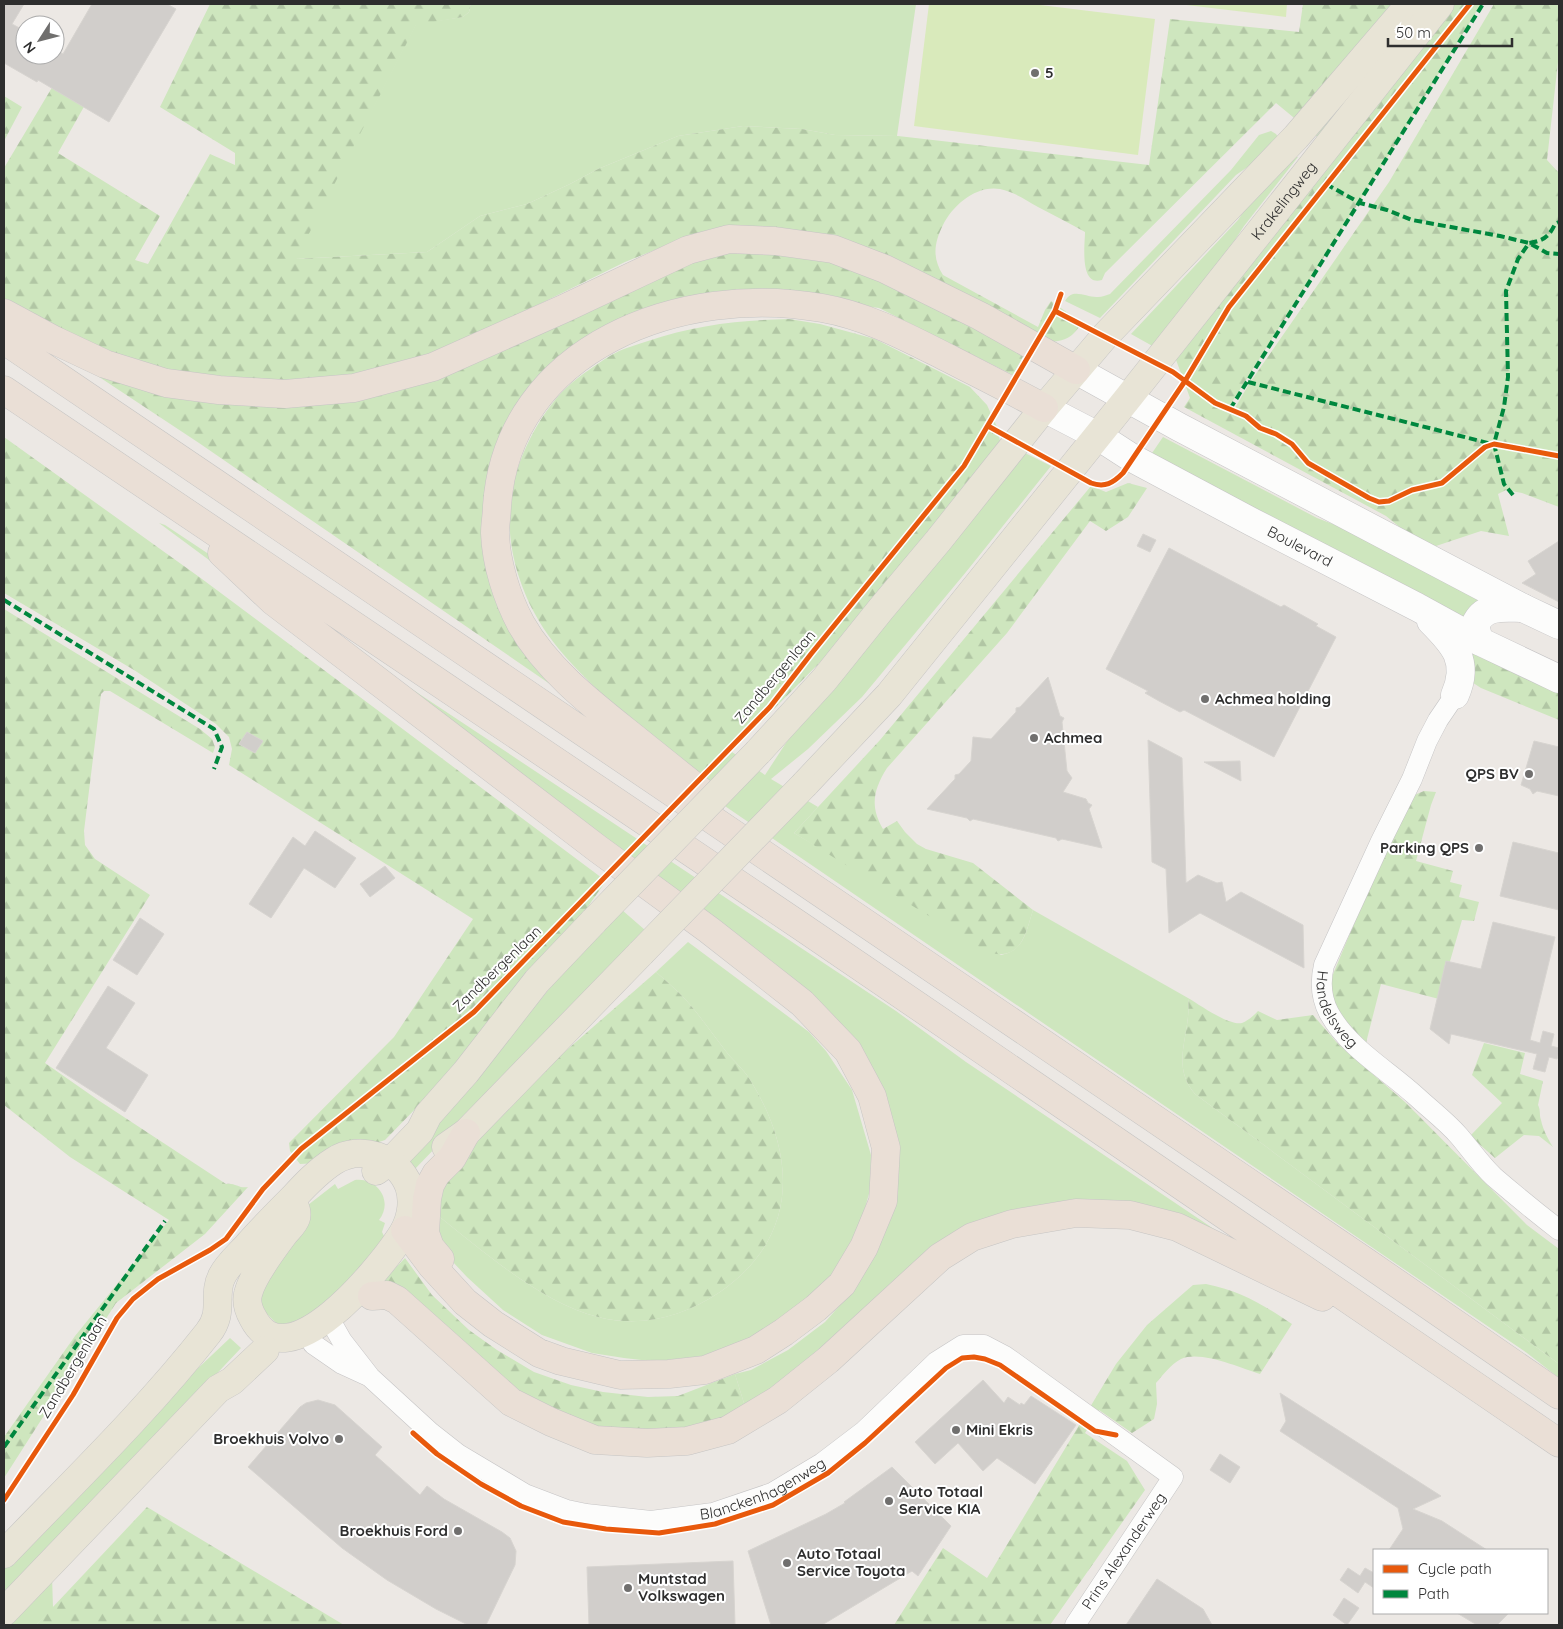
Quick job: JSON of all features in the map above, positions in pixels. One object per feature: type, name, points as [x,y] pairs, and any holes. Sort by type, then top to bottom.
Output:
[{"type":"highway","points":[[4,313],[54,340],[105,364],[166,383],[219,390],[285,394],[354,388],[433,367],[688,250],[729,240],[775,241],[834,249],[885,269],[980,316],[1076,370]]},
{"type":"highway","points":[[875,931],[612,720],[576,689],[545,656],[522,625],[507,592],[500,563],[495,534],[498,494],[508,451],[525,416],[556,376],[593,349],[641,323],[682,311],[737,303],[768,302],[821,308],[863,318],[902,335],[1044,408]]},
{"type":"highway","points":[[4,340],[1363,1260],[1559,1395]]},
{"type":"highway","points":[[4,390],[794,921],[1411,1340],[1559,1443]]},
{"type":"highway","points":[[162,497],[273,601],[598,849],[709,930],[802,1003],[848,1050],[872,1096],[886,1148],[882,1201],[864,1246],[842,1284],[816,1308],[756,1350],[705,1370],[669,1374],[620,1375],[561,1361],[540,1353],[493,1324],[465,1302],[402,1235]]},
{"type":"highway","points":[[466,1133],[452,1158],[436,1174],[430,1185],[425,1215],[425,1233],[430,1247],[443,1264],[474,1295],[493,1324]]},
{"type":"highway","points":[[372,1296],[387,1294],[397,1300],[511,1402],[551,1422],[595,1440],[647,1444],[687,1441],[728,1430],[778,1400],[828,1360],[940,1256],[972,1237],[1012,1224],[1076,1213],[1130,1215],[1177,1227],[1411,1340]]},
{"type":"main road","name":"Krakelingweg","points":[[1076,370],[1119,320],[1296,137],[1410,4]]},
{"type":"main road","name":"Krakelingweg","points":[[1128,398],[1440,4]]},
{"type":"main road","points":[[380,1163],[420,1131],[428,1115],[466,1072],[537,981],[758,752],[824,680],[1076,370],[1523,608],[1559,625]]},
{"type":"main road","points":[[408,1185],[445,1148],[466,1133],[889,695],[1128,398]]},
{"type":"main road","name":"Boulevard","points":[[1044,408],[1098,436],[1132,458],[1252,522],[1479,641],[1559,680]]},
{"type":"main road","points":[[1417,607],[1445,634],[1460,658],[1461,683],[1455,695]]},
{"type":"main road","points":[[1479,641],[1475,625],[1482,614],[1493,608],[1523,608]]},
{"type":"main road","points":[[363,1153],[380,1163],[398,1169],[408,1185],[411,1203],[410,1216],[402,1235],[313,1344],[303,1350],[285,1354],[262,1343],[240,1328],[227,1312],[219,1286],[226,1270],[259,1232],[293,1203],[312,1178],[333,1161],[342,1157],[363,1153]]},
{"type":"main road","points":[[380,1163],[395,1192],[398,1207],[392,1227],[394,1234],[402,1235]]},
{"type":"main road","points":[[262,1343],[260,1329],[251,1316],[248,1294],[266,1259],[295,1221],[296,1216],[293,1203]]},
{"type":"main road","points":[[4,1612],[218,1389],[232,1381],[262,1343],[294,1338],[331,1322],[372,1296]]},
{"type":"main road","points":[[4,1554],[172,1378],[209,1332],[217,1318],[227,1312]]},
{"type":"street","name":"Handelsweg","points":[[1455,695],[1438,720],[1427,741],[1412,778],[1324,965],[1322,974],[1324,1003],[1335,1022],[1357,1047],[1404,1085],[1445,1122],[1493,1176],[1559,1230]]},
{"type":"street","name":"Blanckenhagenweg","points":[[331,1322],[342,1341],[370,1377],[430,1432],[458,1454],[525,1494],[567,1510],[586,1514],[651,1521],[662,1520],[713,1514],[772,1493],[822,1463],[864,1431],[936,1362],[963,1345],[984,1345],[1005,1356],[1173,1477]]},
{"type":"street","name":"Blanckenhagenweg","points":[[313,1344],[342,1364],[370,1377]]},
{"type":"street","name":"Prins Alexanderweg","points":[[1075,1625],[1173,1477]]},
{"type":"green space","points":[[210,4],[471,4],[469,12],[463,17],[416,25],[296,259],[427,252],[480,216],[527,204],[598,169],[678,136],[743,126],[802,129],[835,135],[898,136],[1149,165],[1170,19],[1299,32],[1303,4],[1481,4],[1399,139],[1227,410],[1232,413],[1249,384],[1389,182],[1494,4],[1559,4],[1559,53],[1547,160],[1559,173],[1559,507],[1522,493],[1506,490],[1498,494],[1509,536],[1481,531],[1436,546],[1413,538],[1386,516],[1184,407],[1190,398],[1175,357],[1333,150],[1276,103],[1105,273],[1102,280],[1095,280],[1090,277],[1087,271],[1084,254],[1085,232],[1015,194],[1000,189],[982,190],[966,198],[953,210],[943,225],[936,244],[937,263],[943,275],[1038,327],[1051,301],[1082,323],[1066,339],[1051,342],[887,259],[672,243],[625,262],[493,327],[423,357],[385,369],[292,386],[146,368],[4,306],[4,168],[63,69],[95,87],[58,153],[160,216],[135,260],[148,264],[210,154],[235,165],[235,153],[160,107]]},
{"type":"green space","points":[[471,4],[916,4],[897,136],[835,135],[802,129],[743,126],[678,136],[598,169],[527,204],[480,216],[427,252],[295,259],[416,24],[463,17],[469,12]]},
{"type":"green space","name":"5","points":[[929,4],[1032,4],[1155,19],[1138,155],[914,126]]},
{"type":"green space","points":[[1178,4],[1287,4],[1286,17]]},
{"type":"green space","points":[[4,96],[22,107],[4,141]]},
{"type":"green space","points":[[1271,131],[1280,140],[1279,145],[1236,175],[1100,318],[1065,301],[1068,297],[1076,294],[1098,297],[1110,294],[1231,170],[1259,135]]},
{"type":"green space","points":[[1286,155],[1298,157],[1244,226],[1207,283],[1156,348],[1131,334],[1238,220],[1270,172]]},
{"type":"green space","points":[[755,250],[850,264],[1027,349],[1013,375],[879,308],[821,300],[645,320],[503,434],[490,470],[485,497],[484,528],[563,693],[199,443],[75,361],[292,404],[706,254]]},
{"type":"green space","points":[[789,319],[820,324],[875,339],[970,387],[987,405],[997,427],[1000,441],[840,642],[697,787],[574,666],[543,628],[529,602],[515,563],[510,536],[512,493],[526,447],[551,405],[580,376],[605,359],[626,348],[700,327],[735,322]]},
{"type":"green space","points":[[4,437],[202,579],[606,881],[577,922],[460,1063],[385,1140],[318,1163],[300,1164],[290,1151],[289,1143],[394,1037],[473,919],[229,765],[232,749],[229,737],[216,724],[134,670],[4,593]]},
{"type":"green space","points":[[1163,437],[1317,518],[1372,539],[1485,598],[1470,625],[1150,456]]},
{"type":"green space","points":[[1023,452],[1051,466],[862,697],[808,749],[771,779],[818,807],[794,833],[1001,955],[1015,949],[1020,944],[1033,910],[1188,998],[1187,1024],[1182,1060],[1187,1083],[1195,1094],[1559,1364],[1559,1378],[1527,1353],[697,787],[732,752],[765,775],[799,723]]},
{"type":"green space","points":[[1128,483],[1147,488],[1128,517],[1106,531],[1090,521],[1007,633],[887,768],[876,791],[876,813],[883,829],[897,821],[917,844],[926,849],[973,863],[1033,910],[1024,936],[1015,949],[1009,953],[989,953],[794,833],[880,740],[1091,486],[1106,492]]},
{"type":"green space","points":[[159,523],[165,525],[896,1011],[966,1062],[1254,1256],[1159,1218],[981,1236],[747,1413],[735,1374],[751,1370],[788,1350],[825,1322],[850,1294],[870,1258],[881,1096],[705,927]]},
{"type":"green space","points":[[4,609],[200,729],[212,739],[215,747],[213,753],[110,691],[104,691],[101,694],[84,831],[85,845],[95,859],[150,895],[45,1063],[226,1184],[248,1187],[205,1234],[116,1303],[4,1478],[4,1437],[75,1336],[169,1220],[70,1157],[4,1105]]},
{"type":"green space","points":[[1461,648],[1559,692],[1559,720],[1481,688],[1467,679]]},
{"type":"green space","points":[[1424,791],[1436,792],[1416,861],[1453,871],[1450,882],[1462,885],[1459,897],[1479,902],[1474,921],[1462,920],[1439,999],[1381,984],[1366,1043],[1351,1032],[1324,996],[1375,873],[1412,796]]},
{"type":"green space","points":[[622,910],[645,930],[413,1171],[402,1159],[461,1098],[558,978]]},
{"type":"green space","points":[[688,942],[809,1032],[826,1051],[852,1090],[871,1155],[870,1190],[860,1226],[827,1292],[723,1356],[659,1362],[592,1353],[542,1335],[503,1310],[467,1277],[437,1245],[436,1214],[492,1259],[534,1288],[577,1310],[614,1320],[646,1321],[676,1314],[706,1301],[745,1271],[764,1248],[776,1223],[782,1196],[782,1169],[777,1140],[767,1112],[750,1079],[686,1000],[656,972]]},
{"type":"green space","points":[[656,972],[686,1000],[752,1083],[767,1112],[777,1140],[782,1169],[782,1196],[776,1223],[764,1248],[745,1271],[720,1292],[692,1308],[662,1318],[646,1321],[614,1320],[577,1310],[534,1288],[492,1259],[436,1214],[446,1175],[545,1069]]},
{"type":"green space","points":[[1188,998],[1215,1014],[1236,1023],[1246,1021],[1258,1011],[1277,1020],[1313,1015],[1339,1045],[1405,1102],[1527,1225],[1559,1249],[1559,1364],[1195,1094],[1187,1083],[1182,1060],[1187,1024]]},
{"type":"green space","points":[[1484,1043],[1525,1053],[1520,1074],[1543,1081],[1538,1105],[1543,1127],[1553,1147],[1539,1136],[1524,1135],[1495,1158],[1470,1136],[1502,1103],[1472,1075]]},
{"type":"green space","points":[[355,1180],[370,1182],[381,1192],[385,1205],[379,1220],[385,1223],[382,1232],[385,1238],[324,1312],[279,1326],[260,1307],[262,1291],[310,1214],[308,1205],[335,1184],[338,1189]]},
{"type":"green space","points":[[405,1258],[432,1295],[469,1330],[497,1350],[534,1372],[571,1385],[603,1392],[648,1397],[678,1396],[735,1374],[747,1413],[684,1432],[602,1431],[531,1402],[380,1284]]},
{"type":"green space","points":[[1206,1284],[1230,1290],[1251,1299],[1292,1324],[1260,1374],[1210,1358],[1189,1357],[1177,1361],[1156,1383],[1157,1404],[1154,1419],[1132,1433],[1099,1410],[1085,1433],[1127,1461],[1145,1490],[1050,1625],[894,1625],[943,1548],[987,1578],[1116,1364],[1147,1325],[1193,1285]]},
{"type":"green space","points":[[230,1338],[241,1348],[4,1599],[4,1562],[67,1492]]},
{"type":"green space","points":[[147,1507],[344,1625],[36,1625]]},
{"type":"green space","points":[[52,1576],[53,1608],[36,1625],[5,1625]]},
{"type":"building","points":[[4,4],[24,4],[17,15],[15,15],[12,24],[15,26],[15,65],[65,65],[65,51],[92,4],[167,4],[176,9],[109,122],[38,80],[37,82],[4,63]]},
{"type":"building","points":[[1143,534],[1156,540],[1150,552],[1137,546]]},
{"type":"building","points":[[1559,541],[1559,602],[1522,583],[1536,574],[1528,561]]},
{"type":"building","points":[[1169,548],[1281,607],[1284,605],[1318,624],[1316,626],[1336,637],[1274,757],[1184,710],[1180,712],[1145,693],[1148,691],[1106,669]]},
{"type":"building","points":[[1048,677],[1060,716],[1064,718],[1062,722],[1067,771],[1072,778],[1063,792],[1086,799],[1092,805],[1089,809],[1102,848],[1062,839],[1058,841],[1056,838],[973,819],[970,821],[967,818],[927,809],[955,779],[955,775],[959,774],[971,761],[973,737],[991,739],[1016,712],[1016,708],[1020,707]]},
{"type":"building","points":[[247,732],[263,741],[255,753],[239,744]]},
{"type":"building","points":[[1148,740],[1182,758],[1186,883],[1198,875],[1217,883],[1222,882],[1226,902],[1241,892],[1303,925],[1304,968],[1200,913],[1169,933],[1166,869],[1152,862]]},
{"type":"building","points":[[1534,741],[1559,747],[1559,796],[1537,791],[1533,794],[1530,789],[1521,785]]},
{"type":"building","points":[[1240,761],[1241,781],[1204,762]]},
{"type":"building","points":[[315,831],[356,858],[335,888],[304,868],[271,918],[249,904],[293,837],[305,846]]},
{"type":"building","points":[[1513,842],[1559,853],[1559,910],[1500,896]]},
{"type":"building","points":[[385,866],[395,878],[370,897],[360,884]]},
{"type":"building","points":[[140,918],[164,934],[137,975],[113,960]]},
{"type":"building","points":[[1493,922],[1555,937],[1530,1040],[1540,1043],[1543,1031],[1554,1034],[1551,1046],[1559,1048],[1559,1052],[1557,1059],[1549,1057],[1545,1072],[1533,1069],[1537,1054],[1451,1034],[1449,1044],[1430,1029],[1446,961],[1481,969]]},
{"type":"building","points":[[108,986],[135,1003],[106,1048],[148,1075],[125,1112],[56,1068]]},
{"type":"building","points":[[983,1380],[1004,1403],[1008,1397],[1020,1405],[1021,1403],[1024,1405],[1031,1396],[1076,1425],[1035,1484],[997,1458],[983,1471],[958,1443],[935,1464],[915,1442]]},
{"type":"building","points":[[1280,1393],[1441,1496],[1413,1509],[1442,1521],[1485,1549],[1390,1549],[1403,1529],[1398,1508],[1280,1431],[1286,1421]]},
{"type":"building","points":[[318,1400],[335,1405],[382,1447],[375,1455],[420,1495],[427,1486],[444,1499],[510,1538],[516,1551],[515,1565],[486,1625],[468,1625],[436,1609],[387,1580],[342,1548],[248,1467],[300,1407],[306,1403]]},
{"type":"building","points":[[1220,1454],[1240,1467],[1230,1483],[1210,1470]]},
{"type":"building","points":[[892,1467],[951,1526],[918,1576],[912,1571],[822,1625],[771,1625],[748,1551],[845,1503]]},
{"type":"building","points":[[733,1561],[735,1625],[589,1625],[587,1567]]},
{"type":"building","points":[[1348,1568],[1360,1576],[1365,1568],[1373,1572],[1373,1587],[1365,1582],[1358,1593],[1340,1580]]},
{"type":"building","points":[[1157,1579],[1203,1609],[1212,1625],[1126,1625]]},
{"type":"building","points":[[1344,1598],[1359,1608],[1347,1625],[1333,1615]]},
{"type":"building","points":[[1459,1614],[1508,1614],[1497,1625],[1477,1625]]},
{"type":"marked path","points":[[1230,409],[1483,4]]},
{"type":"marked path","points":[[1326,184],[1360,203],[1387,210],[1412,220],[1500,236],[1529,243],[1547,253],[1559,254]]},
{"type":"marked path","points":[[1513,495],[1504,484],[1494,444],[1504,407],[1508,377],[1506,291],[1518,259],[1529,243],[1545,238],[1555,224],[1559,222]]},
{"type":"marked path","points":[[1248,382],[1492,444]]},
{"type":"marked path","points":[[4,600],[214,729],[222,747],[214,769]]},
{"type":"marked path","points":[[4,1447],[165,1221]]},
{"type":"cycle path","points":[[988,426],[1091,483],[1105,485],[1119,477],[1185,381],[1229,307],[1470,4]]},
{"type":"cycle path","name":"Zandbergenlaan","points":[[4,1500],[73,1395],[117,1318],[133,1299],[158,1279],[226,1239],[263,1189],[301,1149],[474,1012],[770,707],[964,466],[1055,311],[1061,294]]},
{"type":"cycle path","points":[[1055,311],[1173,372],[1215,403],[1246,416],[1260,428],[1276,434],[1292,444],[1308,463],[1379,502],[1389,501],[1412,490],[1442,483],[1485,447],[1494,444],[1559,456]]},
{"type":"cycle path","points":[[413,1433],[437,1454],[481,1484],[521,1506],[563,1522],[606,1529],[659,1533],[715,1524],[773,1505],[828,1473],[865,1443],[946,1368],[962,1358],[974,1357],[985,1359],[1000,1365],[1095,1431],[1116,1435]]},
{"type":"place","name":"5","points":[[1035,73]]},
{"type":"place","name":"Achmea holding","points":[[1205,699]]},
{"type":"place","name":"Achmea","points":[[1034,738]]},
{"type":"place","name":"QPS BV","points":[[1529,774]]},
{"type":"place","name":"Parking QPS","points":[[1479,848]]},
{"type":"place","name":"Mini Ekris","points":[[956,1430]]},
{"type":"place","name":"Broekhuis Volvo","points":[[339,1439]]},
{"type":"place","name":"Auto Totaal Service KIA","points":[[889,1501]]},
{"type":"place","name":"Broekhuis Ford","points":[[458,1531]]},
{"type":"place","name":"Auto Totaal Service Toyota","points":[[787,1563]]},
{"type":"place","name":"Muntstad Volkswagen","points":[[628,1588]]}]
